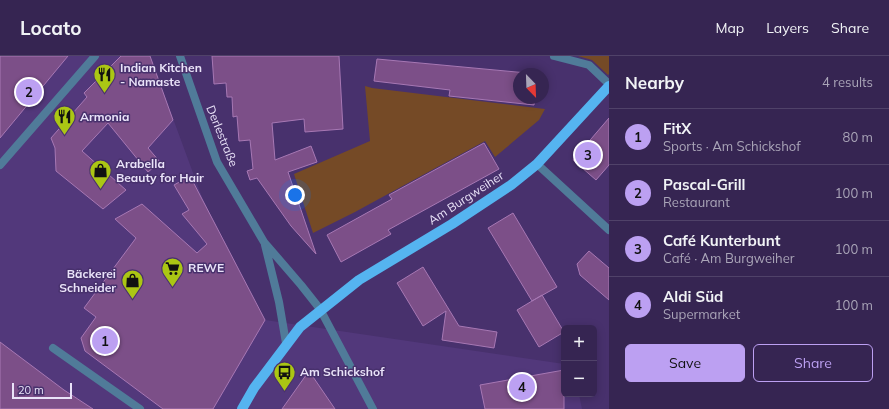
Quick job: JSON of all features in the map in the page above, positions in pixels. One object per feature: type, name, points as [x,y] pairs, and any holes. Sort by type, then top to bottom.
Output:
[{"type":"main road","name":"Am Burgweiher","points":[[242,409],[254,388],[286,343],[300,327],[320,309],[359,280],[452,224],[510,185],[537,164],[609,85]]},
{"type":"street","points":[[0,165],[95,56]]},
{"type":"street","name":"Derlestraße","points":[[180,56],[217,162],[264,242],[320,309]]},
{"type":"street","points":[[554,56],[590,65],[609,85]]},
{"type":"street","points":[[537,164],[609,230]]},
{"type":"street","name":"Derlestraße","points":[[264,242],[279,302],[286,343]]},
{"type":"street","points":[[320,309],[374,409]]},
{"type":"street","points":[[53,348],[140,409]]},
{"type":"shaded area","points":[[0,56],[150,56],[203,200],[265,320],[561,364],[561,397],[580,397],[582,409],[0,409]]},
{"type":"shaded area","points":[[578,56],[609,56],[609,74],[608,75],[592,60]]},
{"type":"shaded area","points":[[365,86],[545,109],[539,120],[495,157],[485,141],[355,212],[313,233],[294,174],[370,141]]},
{"type":"building","points":[[0,56],[68,56],[0,138]]},
{"type":"building","points":[[121,56],[150,56],[173,120],[148,148],[160,162],[148,172],[108,123],[82,151],[126,190],[103,209],[56,171],[55,148],[51,138],[87,97],[84,93]]},
{"type":"building","points":[[212,56],[339,56],[343,129],[305,132],[304,119],[272,123],[275,160],[311,146],[317,162],[288,172],[316,254],[291,226],[257,178],[250,180],[247,171],[253,169],[250,140],[239,141],[237,116],[233,117],[232,97],[227,97],[226,83],[214,84]]},
{"type":"building","points":[[377,59],[513,72],[513,103],[449,96],[450,90],[374,81]]},
{"type":"building","points":[[609,118],[609,165],[596,180],[573,160]]},
{"type":"building","points":[[484,143],[499,169],[388,230],[391,234],[341,262],[327,235],[392,199],[389,195]]},
{"type":"building","name":"REWE","points":[[190,176],[265,320],[213,409],[163,409],[85,351],[81,338],[96,317],[84,308],[136,238],[115,219],[142,204],[197,253],[207,244],[182,214],[189,210],[174,185]]},
{"type":"building","points":[[513,213],[557,287],[532,301],[488,228]]},
{"type":"building","points":[[589,251],[609,268],[609,300],[580,275],[577,264]]},
{"type":"building","points":[[423,267],[459,326],[497,332],[494,348],[442,340],[446,311],[423,326],[397,283]]},
{"type":"building","points":[[542,295],[561,327],[561,334],[539,347],[517,310]]},
{"type":"building","points":[[0,342],[64,390],[93,409],[0,409]]},
{"type":"building","points":[[309,371],[335,409],[282,409]]},
{"type":"building","points":[[561,371],[561,397],[564,397],[564,409],[485,409],[480,385]]},
{"type":"place","name":"Pascal-Grill","points":[[29,92]]},
{"type":"place","name":"Indian Kitchen - Namaste","points":[[105,94]]},
{"type":"place","name":"Armonia","points":[[64,136]]},
{"type":"place","name":"Café Kunterbunt","points":[[588,155]]},
{"type":"place","name":"Arabella Beauty for Hair","points":[[101,190]]},
{"type":"place","name":"REWE","points":[[173,288]]},
{"type":"place","name":"Bäckerei Schneider","points":[[132,300]]},
{"type":"place","name":"FitX","points":[[105,341]]},
{"type":"place","name":"Aldi Süd","points":[[522,387]]},
{"type":"place","name":"Am Schickshof","points":[[285,392]]}]
